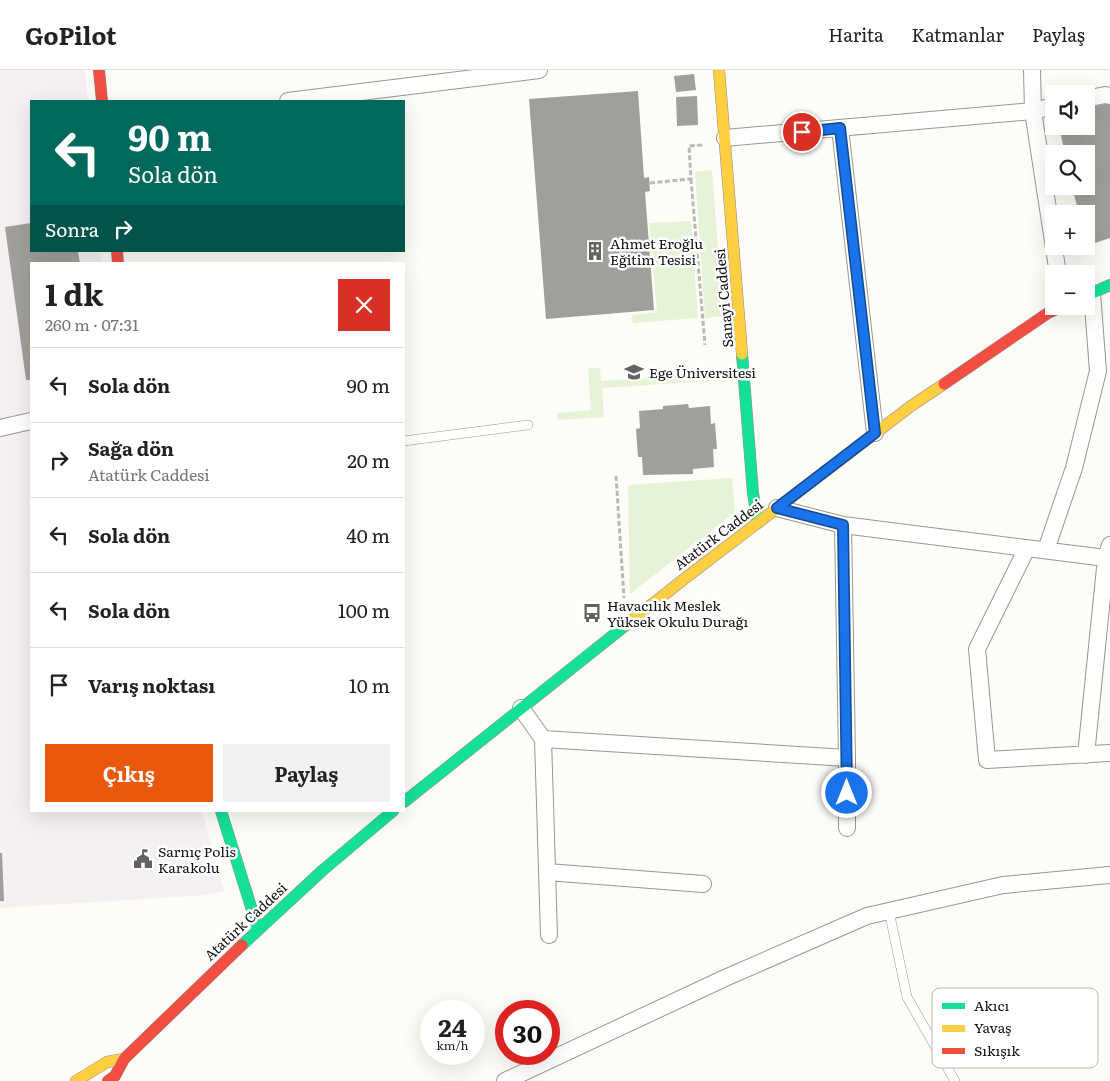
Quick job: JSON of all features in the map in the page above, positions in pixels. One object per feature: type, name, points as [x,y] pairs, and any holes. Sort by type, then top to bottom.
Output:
[{"type":"main road","points":[[99,70],[102,100]]},
{"type":"main road","name":"Sanayi Caddesi","points":[[719,70],[753,493],[758,522]]},
{"type":"main road","points":[[1095,291],[1110,285]]},
{"type":"main road","name":"Atatürk Caddesi","points":[[405,801],[688,576],[875,433],[911,406],[1046,315]]},
{"type":"main road","points":[[221,812],[258,929]]},
{"type":"main road","name":"Atatürk Caddesi","points":[[124,1058],[258,929],[345,849],[391,812]]},
{"type":"main road","points":[[76,1081],[107,1062],[124,1058]]},
{"type":"main road","points":[[108,1081],[115,1076],[124,1058]]},
{"type":"street","points":[[296,100],[538,70]]},
{"type":"street","points":[[1032,70],[1033,111],[1057,265]]},
{"type":"street","points":[[1095,98],[1110,96]]},
{"type":"street","points":[[725,141],[840,128],[1033,111],[1045,108]]},
{"type":"street","points":[[840,128],[875,433]]},
{"type":"street","points":[[1046,550],[1074,468],[1098,371],[1091,315]]},
{"type":"street","points":[[0,428],[30,421]]},
{"type":"street","points":[[777,508],[843,525],[1046,550],[1108,551],[1086,755]]},
{"type":"street","points":[[843,525],[848,758],[847,828]]},
{"type":"street","points":[[1027,548],[978,649],[987,760],[1110,753]]},
{"type":"street","points":[[521,708],[543,739],[549,935]]},
{"type":"street","points":[[543,739],[848,758]]},
{"type":"street","points":[[547,872],[703,884]]},
{"type":"street","points":[[505,1081],[725,978],[868,916],[1003,885],[1110,875]]},
{"type":"lane","points":[[405,441],[528,425]]},
{"type":"lane","points":[[889,911],[907,997],[932,1041]]},
{"type":"lane","points":[[948,1068],[955,1081]]},
{"type":"path","points":[[705,345],[689,146],[725,141]]},
{"type":"path","points":[[650,183],[692,179]]},
{"type":"path","points":[[616,476],[625,604]]},
{"type":"shaded area","points":[[0,70],[85,70],[88,100],[30,100],[30,252],[100,252],[101,262],[30,262],[30,812],[202,812],[224,891],[207,895],[0,908]]},
{"type":"green space","points":[[712,170],[723,316],[705,318],[695,172]]},
{"type":"green space","points":[[691,221],[698,318],[633,323],[632,315],[657,312],[649,223]]},
{"type":"green space","points":[[588,368],[600,368],[601,381],[725,373],[725,380],[602,388],[604,417],[557,420],[557,413],[591,410]]},
{"type":"green space","points":[[732,478],[735,512],[630,594],[628,485]]},
{"type":"building","points":[[694,74],[696,90],[676,92],[674,76]]},
{"type":"building","name":"Ahmet Eroğlu Eğitim Tesisi","points":[[638,91],[644,178],[649,177],[650,191],[645,192],[654,310],[546,319],[529,99]]},
{"type":"building","points":[[697,96],[698,125],[677,126],[676,97]]},
{"type":"building","points":[[1110,103],[1110,238],[1095,243],[1095,205],[1077,205],[1074,195],[1095,195],[1095,145],[1063,145],[1061,135],[1095,135],[1095,106]]},
{"type":"building","points":[[30,223],[30,252],[78,252],[80,262],[30,262],[30,380],[26,380],[5,227]]},
{"type":"building","points":[[688,404],[689,408],[710,406],[711,424],[715,423],[717,449],[713,449],[714,467],[693,469],[693,474],[643,475],[642,457],[638,457],[636,429],[640,428],[639,411],[663,409],[663,406]]},
{"type":"building","points":[[0,853],[2,853],[4,901],[0,901]]},
{"type":"traffic: fast","points":[[1095,292],[1110,285]]},
{"type":"traffic: fast","points":[[742,354],[753,493],[758,523]]},
{"type":"traffic: fast","points":[[405,801],[626,625]]},
{"type":"traffic: fast","points":[[221,812],[258,929]]},
{"type":"traffic: fast","points":[[242,945],[323,870],[392,812]]},
{"type":"traffic: slow","points":[[719,70],[742,354]]},
{"type":"traffic: slow","points":[[626,625],[911,406],[944,384]]},
{"type":"traffic: slow","points":[[76,1081],[107,1062],[124,1059]]},
{"type":"traffic: jam","points":[[99,70],[102,100]]},
{"type":"traffic: jam","points":[[117,252],[118,262]]},
{"type":"traffic: jam","points":[[944,384],[1045,315]]},
{"type":"traffic: jam","points":[[108,1081],[115,1076],[124,1059],[242,945]]},
{"type":"place","name":"Ahmet Eroğlu Eğitim Tesisi","points":[[595,251]]},
{"type":"place","name":"Ege Üniversitesi","points":[[634,372]]},
{"type":"place","name":"Havacılık Meslek Yüksek Okulu Durağı","points":[[592,613]]},
{"type":"place","name":"Sarnıç Polis Karakolu","points":[[143,859]]},
{"type":"route","points":[[802,132],[840,128],[875,433],[777,508],[843,525],[848,758],[847,793]]}]
